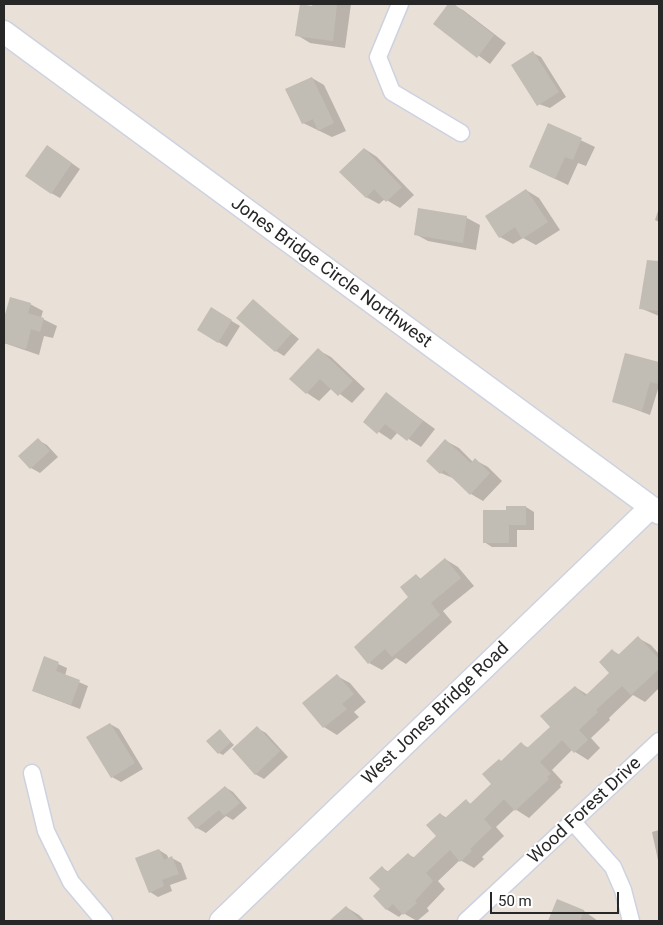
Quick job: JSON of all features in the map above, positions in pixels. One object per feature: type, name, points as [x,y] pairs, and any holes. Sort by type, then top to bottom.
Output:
[{"type":"street","points":[[400,4],[378,57],[392,92],[461,133]]},
{"type":"street","name":"Jones Bridge Circle Northwest","points":[[4,32],[657,506]]},
{"type":"street","name":"West Jones Bridge Road","points":[[221,921],[657,506]]},
{"type":"street","name":"Wood Forest Drive","points":[[466,921],[659,741]]},
{"type":"street","points":[[32,773],[46,830],[71,882],[104,921]]},
{"type":"street","points":[[573,822],[613,867],[623,890],[631,921]]},
{"type":"building","points":[[300,4],[312,6],[313,4],[337,4],[333,41],[295,36]]},
{"type":"building","points":[[448,4],[454,4],[494,35],[477,58],[433,24]]},
{"type":"building","points":[[533,51],[559,92],[537,106],[511,65]]},
{"type":"building","points":[[312,77],[334,123],[318,131],[313,119],[302,124],[285,89]]},
{"type":"building","points":[[548,123],[582,138],[573,160],[565,157],[555,179],[529,167]]},
{"type":"building","points":[[47,145],[72,163],[51,194],[25,176]]},
{"type":"building","points":[[364,148],[402,187],[386,202],[374,189],[366,198],[339,172]]},
{"type":"building","points":[[526,189],[548,222],[522,239],[515,227],[499,238],[485,216]]},
{"type":"building","points":[[418,208],[467,216],[463,243],[414,235]]},
{"type":"building","points":[[647,260],[659,261],[659,311],[639,309]]},
{"type":"building","points":[[10,297],[31,303],[28,313],[44,318],[40,332],[31,329],[26,349],[4,343],[4,318]]},
{"type":"building","points":[[253,299],[292,333],[275,352],[236,318]]},
{"type":"building","points":[[211,307],[232,320],[218,343],[197,330]]},
{"type":"building","points":[[318,348],[353,381],[338,396],[320,379],[306,394],[289,379]]},
{"type":"building","points":[[625,353],[659,362],[659,384],[650,382],[642,411],[612,402]]},
{"type":"building","points":[[386,392],[423,421],[407,441],[385,424],[377,434],[363,422]]},
{"type":"building","points":[[38,438],[50,451],[30,469],[18,456]]},
{"type":"building","points":[[445,439],[471,463],[475,458],[490,473],[470,495],[444,470],[440,474],[426,461]]},
{"type":"building","points":[[506,506],[526,506],[526,525],[509,525],[509,543],[483,543],[483,510],[506,510]]},
{"type":"building","points":[[445,558],[461,578],[431,603],[440,615],[392,657],[385,649],[368,664],[354,647],[408,597],[400,587],[416,574],[420,579]]},
{"type":"building","points":[[638,636],[659,659],[659,669],[631,695],[622,686],[596,710],[598,712],[579,730],[588,740],[574,753],[562,740],[540,762],[551,774],[547,777],[549,779],[515,811],[504,799],[484,819],[492,828],[470,849],[472,851],[460,862],[450,850],[426,873],[433,881],[415,901],[417,903],[403,915],[393,904],[386,910],[373,896],[380,889],[369,878],[382,866],[387,872],[408,853],[413,858],[436,836],[426,825],[440,813],[445,818],[466,799],[470,804],[491,784],[482,774],[499,759],[501,761],[521,742],[527,748],[550,727],[540,716],[575,686],[585,696],[609,673],[599,662],[612,649],[618,655]]},
{"type":"building","points":[[44,656],[59,662],[56,671],[80,680],[71,705],[32,691]]},
{"type":"building","points":[[337,674],[354,694],[342,704],[347,709],[323,728],[302,703]]},
{"type":"building","points":[[110,723],[135,763],[111,778],[86,737]]},
{"type":"building","points":[[257,726],[280,751],[255,775],[232,749]]},
{"type":"building","points":[[220,729],[231,742],[218,754],[206,741]]},
{"type":"building","points":[[225,786],[240,803],[224,816],[219,810],[196,829],[187,818]]},
{"type":"building","points":[[159,849],[164,860],[172,856],[179,874],[162,880],[164,886],[149,893],[135,858]]},
{"type":"building","points":[[557,899],[584,910],[580,921],[548,921]]},
{"type":"building","points":[[346,906],[361,921],[329,921]]}]
